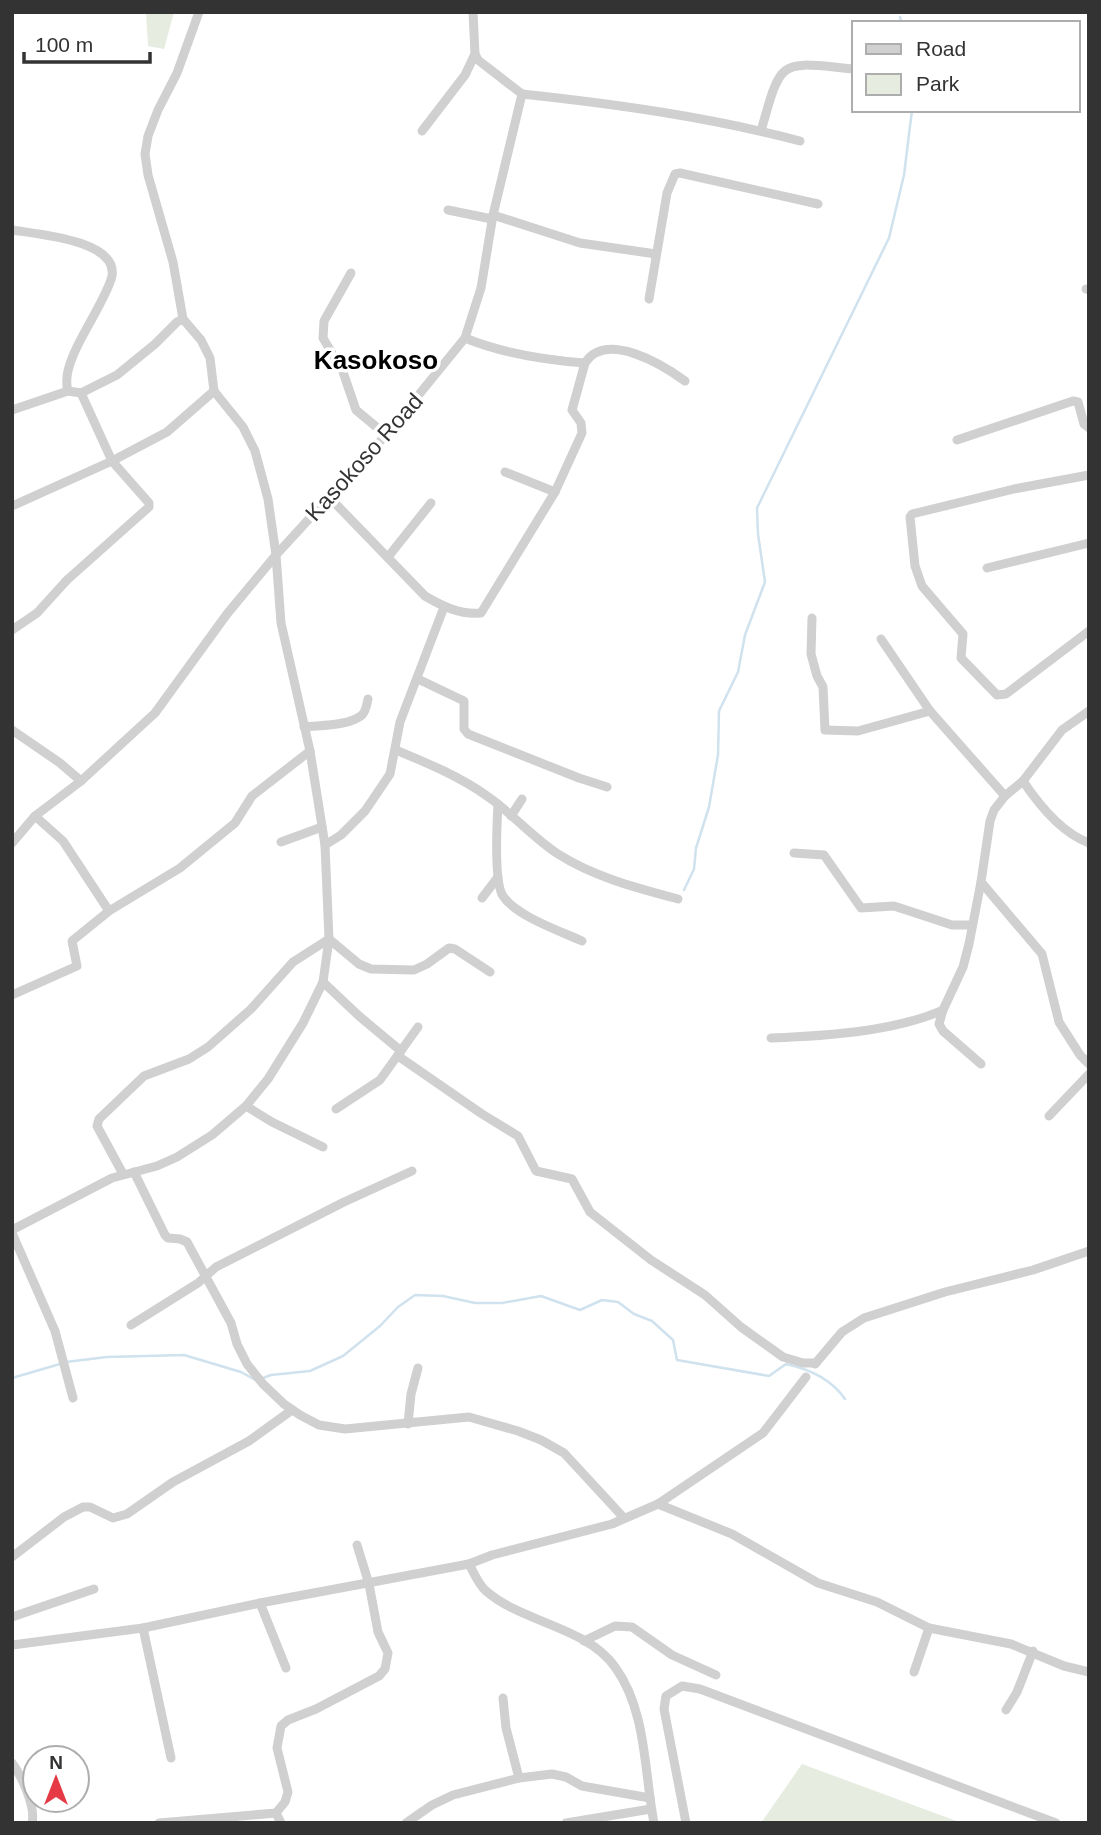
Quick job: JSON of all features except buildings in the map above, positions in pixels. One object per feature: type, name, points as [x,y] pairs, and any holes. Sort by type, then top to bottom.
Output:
[{"type":"street","points":[[73,1398],[55,1331],[12,1232],[123,1174],[157,1166],[194,1149],[246,1106],[268,1079],[303,1023],[323,982],[329,939],[326,845],[310,751],[281,623],[276,555],[268,499],[256,451],[243,427],[215,391],[210,358],[201,340],[183,319],[173,262],[148,175],[145,154],[148,136],[177,73],[199,12]]},
{"type":"street","points":[[422,131],[465,75],[475,54],[473,12]]},
{"type":"street","points":[[475,54],[482,65],[522,94],[691,117],[800,141]]},
{"type":"street","points":[[761,131],[774,87],[787,68],[810,65],[852,69]]},
{"type":"street","name":"Kasokoso Road","points":[[12,843],[35,816],[81,781],[155,713],[227,614],[276,555],[386,435],[465,338],[481,288],[492,217],[522,94]]},
{"type":"street","points":[[649,299],[667,193],[674,174],[680,173],[818,204]]},
{"type":"street","points":[[448,210],[492,217],[580,243],[656,254]]},
{"type":"street","points":[[12,230],[91,247],[111,262],[111,278],[71,360],[66,384],[68,391]]},
{"type":"street","points":[[351,273],[324,321],[323,338],[343,372],[356,410],[386,435]]},
{"type":"street","points":[[12,410],[68,391],[82,393],[126,369],[183,319]]},
{"type":"street","points":[[465,338],[533,358],[585,363]]},
{"type":"street","points":[[329,497],[425,596],[444,607],[470,614],[483,611],[555,492],[583,430],[582,423],[572,410],[585,363],[595,353],[605,350],[622,351],[659,363],[685,381]]},
{"type":"street","points":[[12,506],[112,461],[174,427],[215,391]]},
{"type":"street","points":[[12,630],[37,612],[67,580],[149,509],[149,503],[112,461],[82,393]]},
{"type":"street","points":[[957,440],[1073,401],[1077,402],[1084,424],[1089,428]]},
{"type":"street","points":[[505,472],[555,492]]},
{"type":"street","points":[[1089,475],[1014,489],[912,514],[910,517],[915,566],[922,586],[963,634],[961,658],[997,695],[1006,694],[1089,631]]},
{"type":"street","points":[[388,557],[431,503]]},
{"type":"street","points":[[987,568],[1089,543]]},
{"type":"street","points":[[326,845],[341,835],[378,794],[390,774],[400,722],[444,607]]},
{"type":"street","points":[[813,618],[811,654],[823,687],[825,730],[858,731],[930,711]]},
{"type":"street","points":[[881,639],[930,711],[1004,796]]},
{"type":"street","points":[[418,679],[464,701],[464,729],[468,734],[607,787]]},
{"type":"street","points":[[304,727],[352,720],[364,712],[368,699]]},
{"type":"street","points":[[982,1064],[940,1028],[939,1019],[962,967],[981,882],[990,821],[1004,796],[1023,781],[1062,730],[1089,711]]},
{"type":"street","points":[[12,730],[81,781]]},
{"type":"street","points":[[396,750],[419,758],[476,788],[555,852],[581,867],[627,885],[678,899]]},
{"type":"street","points":[[12,995],[77,966],[72,941],[108,911],[190,860],[234,823],[253,796],[310,751]]},
{"type":"street","points":[[1023,781],[1048,813],[1075,836],[1089,843]]},
{"type":"street","points":[[511,816],[522,799]]},
{"type":"street","points":[[498,804],[498,877],[503,897],[519,909],[582,941]]},
{"type":"street","points":[[35,816],[71,851],[108,911]]},
{"type":"street","points":[[281,842],[322,827]]},
{"type":"street","points":[[794,853],[824,855],[861,908],[894,906],[921,913],[942,923],[972,925]]},
{"type":"street","points":[[482,898],[498,877]]},
{"type":"street","points":[[981,882],[1042,954],[1059,1022],[1089,1064]]},
{"type":"street","points":[[329,939],[364,968],[414,970],[449,948],[455,949],[490,972]]},
{"type":"street","points":[[123,1174],[97,1126],[99,1119],[144,1076],[189,1059],[208,1047],[251,1009],[293,962],[329,939]]},
{"type":"street","points":[[323,982],[399,1054],[482,1114],[518,1136],[536,1171],[572,1179],[593,1216],[651,1260],[705,1295],[752,1336],[783,1357],[803,1363],[815,1363],[842,1332],[864,1318],[945,1292],[1033,1270],[1089,1251]]},
{"type":"street","points":[[771,1038],[823,1036],[890,1026],[928,1017],[943,1010]]},
{"type":"street","points":[[336,1110],[380,1080],[418,1027]]},
{"type":"street","points":[[1049,1116],[1089,1074]]},
{"type":"street","points":[[246,1106],[323,1147]]},
{"type":"street","points":[[131,1325],[216,1267],[412,1171]]},
{"type":"street","points":[[134,1172],[165,1235],[187,1242],[231,1322],[243,1358],[260,1381],[292,1410],[332,1428],[345,1429],[468,1417],[541,1440],[564,1453],[624,1518]]},
{"type":"street","points":[[408,1424],[411,1394],[418,1368]]},
{"type":"street","points":[[12,1645],[143,1628],[260,1603],[369,1584],[469,1564],[492,1555],[577,1534],[658,1504],[763,1433],[806,1377]]},
{"type":"street","points":[[12,1557],[64,1517],[83,1507],[90,1507],[113,1518],[127,1514],[173,1482],[249,1441],[292,1410]]},
{"type":"street","points":[[658,1504],[732,1534],[818,1583],[877,1602],[929,1628],[982,1637],[1033,1651],[1064,1666],[1089,1672]]},
{"type":"street","points":[[159,1823],[276,1813],[288,1792],[277,1748],[281,1726],[288,1720],[316,1709],[379,1676],[385,1669],[388,1653],[378,1632],[369,1584],[357,1545]]},
{"type":"street","points":[[469,1564],[486,1591],[515,1609],[597,1648],[617,1669],[631,1694],[636,1714],[654,1823]]},
{"type":"street","points":[[12,1617],[94,1589]]},
{"type":"street","points":[[260,1603],[286,1668]]},
{"type":"street","points":[[584,1641],[615,1626],[632,1627],[672,1655],[716,1675]]},
{"type":"street","points":[[143,1628],[172,1758]]},
{"type":"street","points":[[914,1672],[929,1628]]},
{"type":"street","points":[[597,1648],[599,1635]]},
{"type":"street","points":[[1006,1710],[1017,1692],[1033,1651]]},
{"type":"street","points":[[686,1823],[664,1709],[666,1696],[682,1686],[700,1689],[1056,1823]]},
{"type":"street","points":[[503,1698],[506,1728],[519,1777]]},
{"type":"street","points":[[12,1763],[18,1770],[33,1808],[32,1823]]},
{"type":"street","points":[[406,1823],[444,1798],[519,1777],[558,1774],[582,1786],[650,1798]]},
{"type":"street","points":[[566,1823],[651,1809]]},
{"type":"street","points":[[276,1813],[281,1823]]},
{"type":"green space","points":[[146,12],[174,12],[164,49],[148,46]]},
{"type":"green space","points":[[802,1764],[962,1823],[761,1823]]},
{"type":"waterway","points":[[900,17],[901,21]]},
{"type":"waterway","points":[[684,890],[694,869],[696,848],[709,807],[718,755],[719,711],[738,672],[745,635],[765,582],[757,508],[889,238],[904,175],[912,112]]},
{"type":"waterway","points":[[263,1378],[310,1371],[343,1356],[415,1295],[443,1296],[475,1303],[502,1303],[541,1296],[580,1310],[602,1300],[618,1302],[634,1314],[652,1321],[673,1340],[677,1360],[769,1376],[786,1364],[819,1376],[834,1386],[845,1399]]},
{"type":"waterway","points":[[66,1362],[107,1357],[184,1355],[241,1372],[257,1381]]},
{"type":"waterway","points":[[12,1378],[60,1364]]},
{"type":"district","name":"Kasokoso","points":[[376,360]]}]
